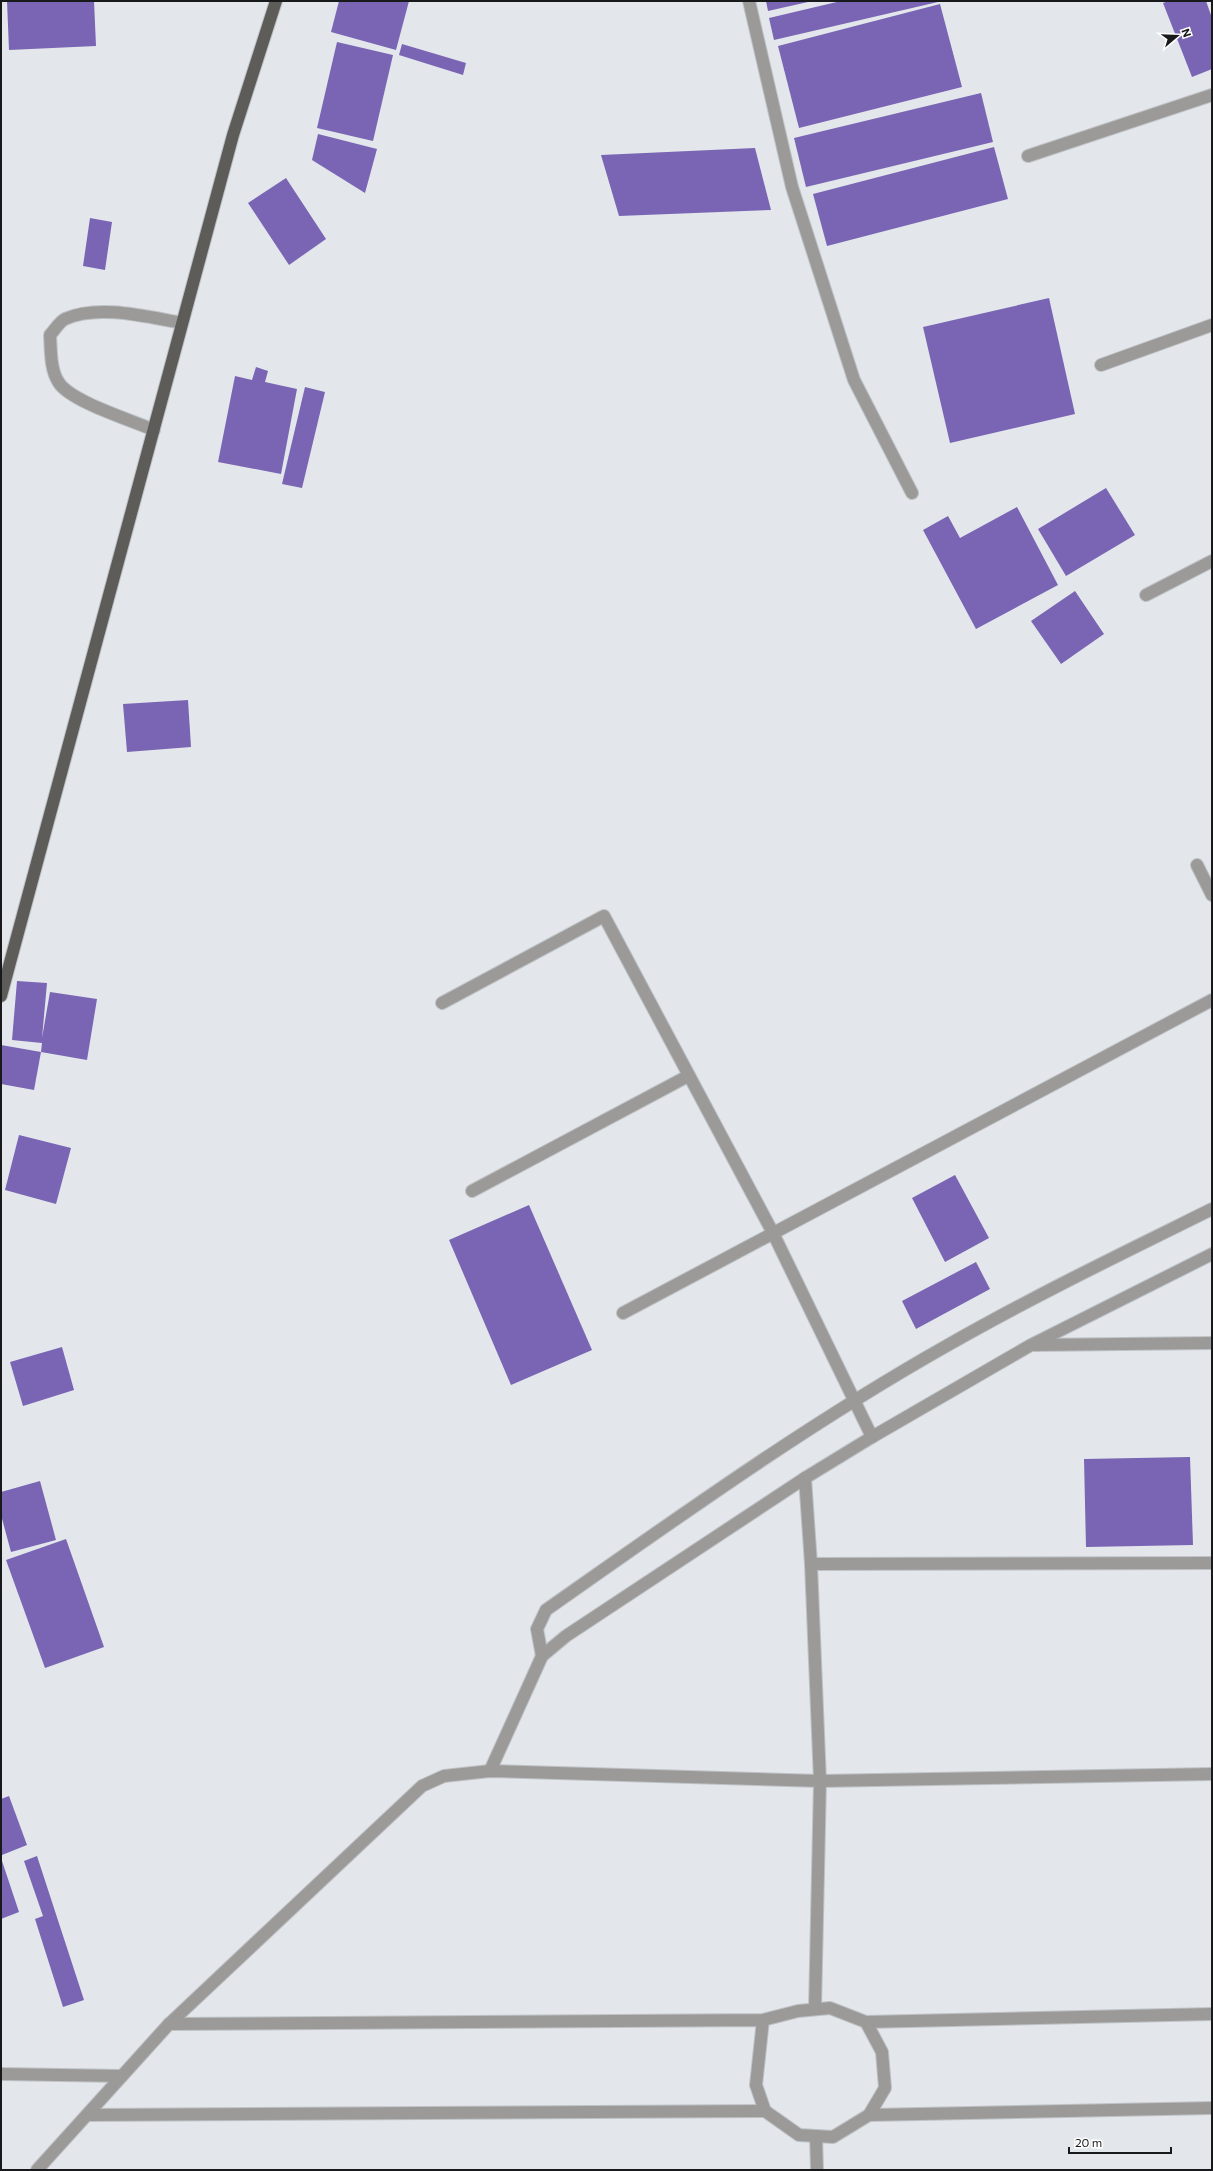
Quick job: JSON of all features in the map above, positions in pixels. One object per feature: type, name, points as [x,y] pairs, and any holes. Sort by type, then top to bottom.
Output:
[{"type":"main road","points":[[1,996],[233,135],[276,1]]},
{"type":"street","points":[[750,1],[792,187],[854,380],[912,493]]},
{"type":"street","points":[[1028,156],[1212,95]]},
{"type":"street","points":[[154,430],[75,397],[58,383],[51,361],[50,335],[64,320],[94,312],[128,313],[182,323]]},
{"type":"street","points":[[1101,365],[1212,325]]},
{"type":"street","points":[[1146,594],[1212,561]]},
{"type":"street","points":[[1197,865],[1212,895]]},
{"type":"street","points":[[442,1003],[604,916],[773,1233],[872,1437]]},
{"type":"street","points":[[623,1314],[1212,1000]]},
{"type":"street","points":[[472,1191],[688,1076]]},
{"type":"street","points":[[542,1656],[538,1629],[546,1610],[672,1521],[854,1401],[947,1345],[1023,1304],[1212,1209]]},
{"type":"street","points":[[490,1771],[542,1656],[566,1636],[805,1478],[872,1437],[1031,1345],[1212,1254]]},
{"type":"street","points":[[1031,1345],[1212,1343]]},
{"type":"street","points":[[805,1478],[811,1564],[820,1781],[815,2009]]},
{"type":"street","points":[[811,1564],[1212,1563]]},
{"type":"street","points":[[37,2170],[169,2024],[422,1786],[444,1776],[490,1771],[820,1781],[1212,1774]]},
{"type":"street","points":[[169,2024],[763,2020],[815,2009],[830,2008],[866,2022],[1212,2014]]},
{"type":"street","points":[[763,2020],[756,2085],[765,2111]]},
{"type":"street","points":[[87,2115],[765,2111],[799,2135],[833,2137],[869,2115],[885,2088],[882,2052],[866,2022]]},
{"type":"street","points":[[1,2074],[122,2076]]},
{"type":"street","points":[[869,2115],[1212,2108]]},
{"type":"street","points":[[816,2136],[817,2170]]},
{"type":"building","points":[[7,1],[94,1],[96,46],[9,50]]},
{"type":"building","points":[[339,1],[409,1],[396,50],[331,32]]},
{"type":"building","points":[[766,1],[808,1],[808,2],[768,11]]},
{"type":"building","points":[[841,1],[938,2],[774,40],[769,18]]},
{"type":"building","points":[[1168,1],[1206,1],[1212,18],[1212,69],[1192,77],[1163,3]]},
{"type":"building","points":[[940,4],[962,87],[799,128],[778,46]]},
{"type":"building","points":[[337,42],[393,55],[373,141],[317,128]]},
{"type":"building","points":[[402,44],[466,63],[463,75],[399,55]]},
{"type":"building","points":[[981,93],[993,142],[806,187],[794,138]]},
{"type":"building","points":[[318,134],[377,149],[365,193],[312,160]]},
{"type":"building","points":[[994,147],[1008,199],[827,246],[813,194]]},
{"type":"building","points":[[755,148],[771,210],[619,216],[601,155]]},
{"type":"building","points":[[286,178],[326,239],[289,265],[248,203]]},
{"type":"building","points":[[90,218],[112,222],[105,270],[83,266]]},
{"type":"building","points":[[1049,298],[1075,414],[950,443],[923,327]]},
{"type":"building","points":[[256,367],[268,371],[265,382],[297,389],[281,474],[218,462],[235,376],[252,380]]},
{"type":"building","points":[[305,387],[325,392],[302,488],[282,484]]},
{"type":"building","points":[[1106,488],[1135,535],[1066,576],[1038,529]]},
{"type":"building","points":[[1017,507],[1058,585],[976,629],[923,530],[948,516],[960,538]]},
{"type":"building","points":[[1075,591],[1104,634],[1061,664],[1031,621]]},
{"type":"building","points":[[188,700],[191,747],[127,752],[123,704]]},
{"type":"building","points":[[17,981],[47,983],[42,1038],[50,992],[97,999],[87,1060],[41,1052],[42,1043],[12,1040]]},
{"type":"building","points":[[1,1045],[41,1052],[34,1090],[1,1084]]},
{"type":"building","points":[[19,1135],[71,1148],[56,1204],[5,1190]]},
{"type":"building","points":[[955,1175],[989,1238],[945,1262],[912,1198]]},
{"type":"building","points":[[529,1205],[592,1350],[511,1385],[449,1240]]},
{"type":"building","points":[[976,1262],[990,1289],[916,1329],[902,1301]]},
{"type":"building","points":[[62,1347],[74,1390],[23,1406],[10,1362]]},
{"type":"building","points":[[1190,1457],[1193,1545],[1086,1547],[1084,1459]]},
{"type":"building","points":[[40,1481],[56,1540],[11,1552],[1,1515],[1,1492]]},
{"type":"building","points":[[66,1539],[104,1647],[45,1668],[6,1560]]},
{"type":"building","points":[[9,1796],[27,1845],[2,1855],[1,1799]]},
{"type":"building","points":[[37,1856],[84,2000],[63,2007],[35,1919],[43,1916],[24,1861]]},
{"type":"building","points":[[1,1858],[19,1912],[1,1919]]}]
